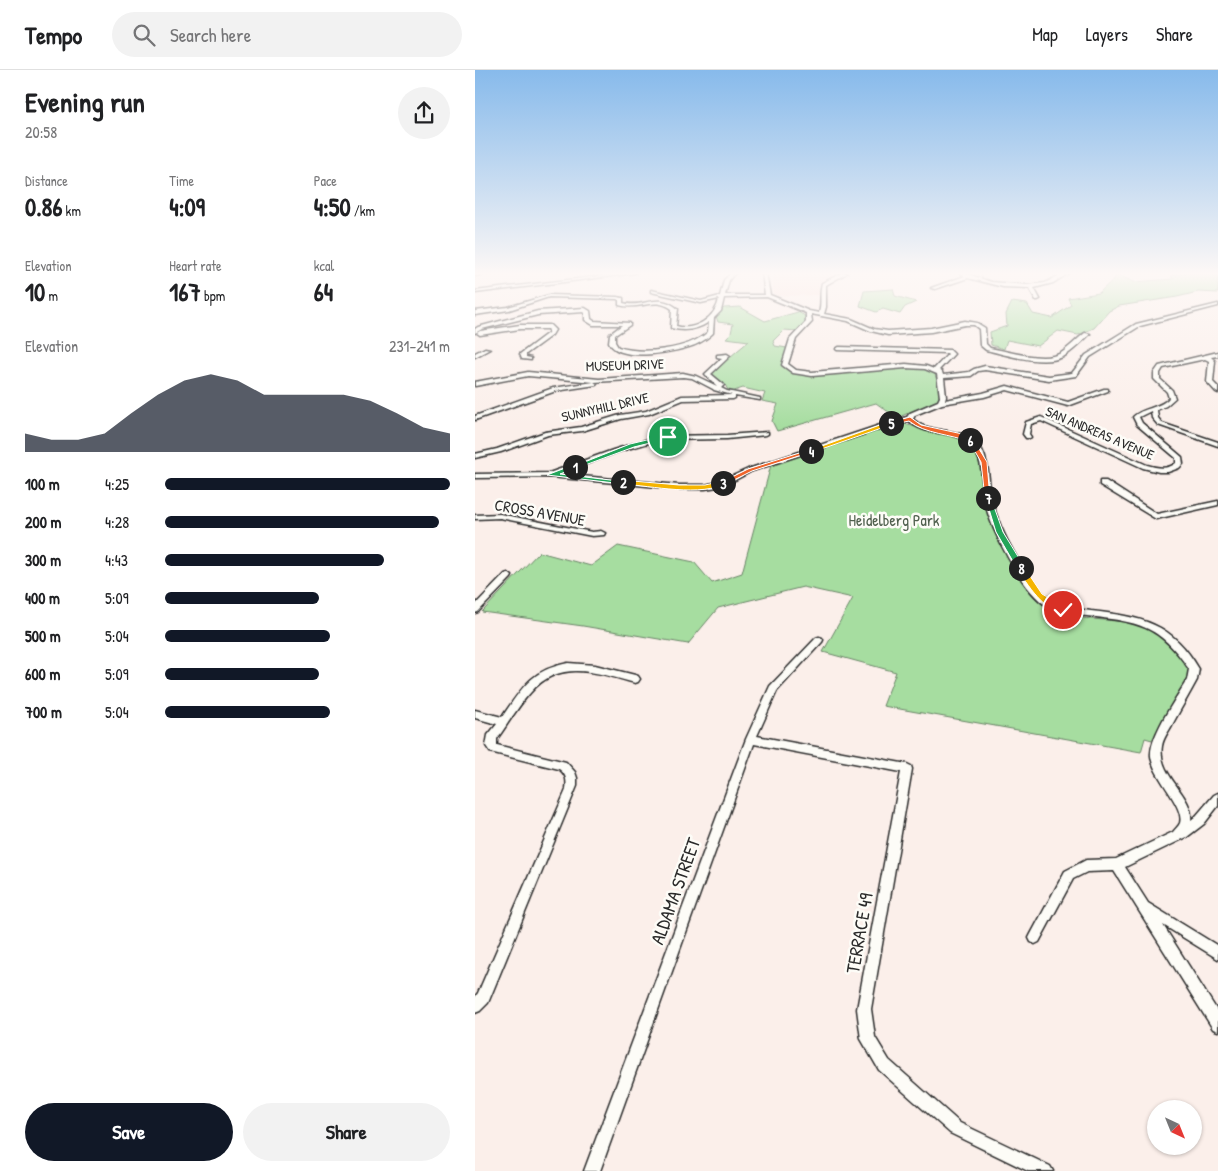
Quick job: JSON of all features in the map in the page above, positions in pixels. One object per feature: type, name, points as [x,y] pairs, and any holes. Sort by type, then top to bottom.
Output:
[{"type":"street","points":[[476,330],[495,324]]},
{"type":"street","points":[[627,324],[613,334],[612,342],[615,348],[623,351],[678,349],[699,342],[710,333],[711,324]]},
{"type":"street","points":[[672,324],[678,329],[695,327],[700,324]]},
{"type":"street","points":[[807,324],[793,339],[788,351],[785,364],[791,371],[828,373],[911,366],[938,373],[971,374],[975,370],[985,368],[1049,378],[1074,375],[1087,356],[1141,324]]},
{"type":"street","points":[[860,324],[888,333],[931,330],[955,324]]},
{"type":"street","points":[[976,324],[983,328],[983,345],[988,349],[1041,359],[1058,357],[1087,334]]},
{"type":"street","points":[[476,330],[550,327],[552,330],[551,334],[523,354],[524,358],[529,359]]},
{"type":"street","points":[[1077,342],[1084,344]]},
{"type":"street","points":[[1091,346],[1098,348]]},
{"type":"street","points":[[475,355],[487,349]]},
{"type":"street","points":[[839,349],[948,352],[951,354],[938,373],[943,397],[941,402]]},
{"type":"street","name":"SAN ANDREAS AVENUE","points":[[1028,437],[1026,434],[1028,423],[1041,420],[1145,466],[1158,470],[1174,468],[1181,461],[1177,454],[1136,419],[1137,415],[1167,404],[1172,398],[1170,391],[1157,378],[1157,373],[1161,368],[1168,364],[1191,362],[1218,354]]},
{"type":"street","points":[[716,389],[721,385],[708,374],[727,356],[719,356]]},
{"type":"street","points":[[1207,357],[1212,361],[1210,382],[1218,391]]},
{"type":"street","name":"MUSEUM DRIVE","points":[[475,384],[528,374],[607,380],[683,375],[694,377],[716,389],[743,396]]},
{"type":"street","points":[[475,418],[555,389],[607,380]]},
{"type":"street","points":[[910,419],[912,414],[941,402],[984,395],[1007,388],[1069,404],[1106,390]]},
{"type":"street","points":[[743,396],[758,399]]},
{"type":"street","name":"SUNNYHILL DRIVE","points":[[475,456],[499,451],[547,433],[582,429],[620,417],[647,413],[682,398],[743,396]]},
{"type":"street","points":[[1154,409],[1155,418],[1160,424],[1218,444]]},
{"type":"street","points":[[475,476],[551,475],[679,487],[713,486],[750,470],[897,421],[910,419],[919,426],[964,436],[978,449],[984,462],[989,503],[999,532],[1034,591],[1046,602],[1063,610],[1117,617],[1153,625],[1184,652],[1194,669],[1192,680],[1155,750],[1157,767],[1184,806],[1187,816],[1184,830],[1177,836]]},
{"type":"street","points":[[551,475],[632,445],[659,438],[727,438],[766,433]]},
{"type":"street","points":[[1103,483],[1156,517],[1218,502]]},
{"type":"street","name":"CROSS AVENUE","points":[[475,517],[500,516],[592,534],[601,533]]},
{"type":"street","points":[[475,610],[508,576]]},
{"type":"street","name":"ALDAMA STREET","points":[[592,1171],[751,739],[773,689],[819,640]]},
{"type":"street","points":[[475,1006],[483,998],[571,790],[571,774],[562,764],[497,750],[491,746],[491,738],[531,684],[557,669],[584,666],[635,679]]},
{"type":"street","points":[[475,714],[504,722]]},
{"type":"street","name":"TERRACE 49","points":[[751,739],[907,769],[864,1009],[868,1039],[874,1053],[884,1065],[955,1128],[1045,1171]]},
{"type":"street","points":[[1035,938],[1069,875],[1086,866],[1117,865],[1177,836],[1200,820],[1218,798]]},
{"type":"street","points":[[1117,865],[1218,1024]]},
{"type":"street","points":[[1145,907],[1218,953]]},
{"type":"green space","points":[[733,324],[804,324],[797,331],[784,330],[773,341],[775,346],[787,348],[783,366],[792,373],[805,375],[919,367],[934,371],[940,390],[938,400],[897,418],[876,403],[777,431],[772,421],[778,404],[762,401],[765,393],[743,388],[734,391],[728,390],[724,383],[714,377],[712,372],[749,341],[726,338],[731,333]]},
{"type":"green space","points":[[1007,324],[1097,324],[1094,328],[1078,335],[1058,331],[1038,346],[1007,340],[1004,349],[991,345],[990,332],[1007,326]]},
{"type":"green space","name":"Heidelberg Park","points":[[900,423],[955,436],[969,443],[974,449],[980,464],[982,497],[993,528],[1013,568],[1037,600],[1050,609],[1079,618],[1142,625],[1160,634],[1184,659],[1189,674],[1186,683],[1152,740],[1145,738],[1141,752],[883,706],[896,672],[823,652],[853,598],[803,587],[718,608],[688,644],[583,626],[482,612],[539,552],[591,566],[618,546],[694,562],[712,583],[742,573],[771,465]]},
{"type":"route","points":[[668,437],[632,445],[551,475],[679,487],[713,486],[750,470],[797,456],[897,421],[910,419],[919,426],[964,436],[973,442],[984,462],[989,503],[999,532],[1034,591],[1046,602],[1063,610]]}]
